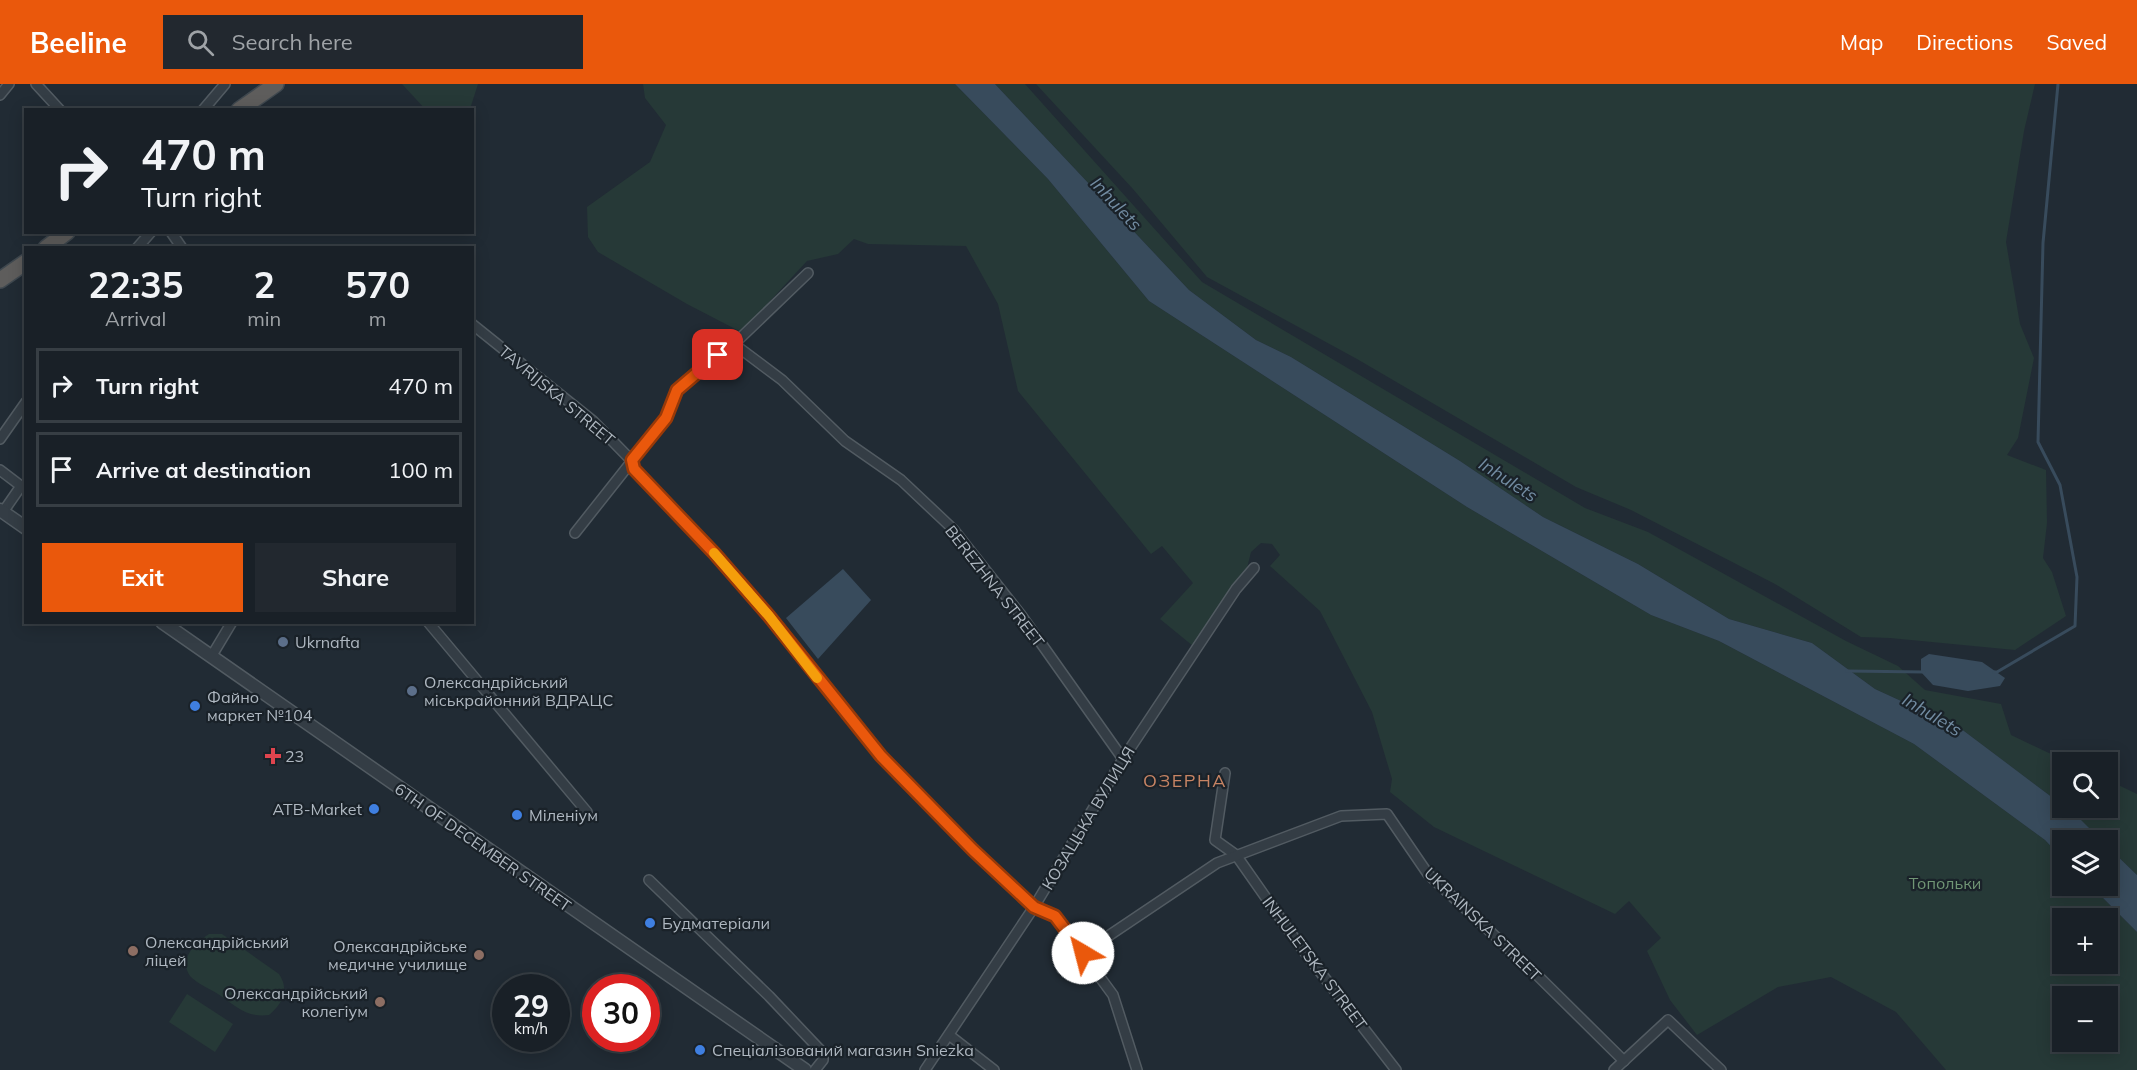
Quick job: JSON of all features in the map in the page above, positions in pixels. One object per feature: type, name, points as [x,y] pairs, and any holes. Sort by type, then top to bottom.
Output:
[{"type":"highway","points":[[242,108],[276,84]]},
{"type":"highway","points":[[49,246],[64,234]]},
{"type":"highway","points":[[0,280],[24,263]]},
{"type":"street","points":[[0,95],[9,84]]},
{"type":"street","points":[[36,84],[58,108]]},
{"type":"street","points":[[205,108],[225,84]]},
{"type":"street","points":[[139,246],[149,234]]},
{"type":"street","points":[[575,533],[666,418],[677,390],[702,367],[734,344],[808,273]]},
{"type":"street","name":"TAVRIJSKA STREET","points":[[474,326],[593,422],[632,460],[634,469],[715,554],[769,616],[881,756],[973,850],[1034,907],[1055,916],[1113,995],[1137,1070]]},
{"type":"street","name":"BEREZHNA STREET","points":[[734,344],[782,380],[844,441],[900,480],[953,529],[1021,615],[1123,759]]},
{"type":"street","points":[[0,439],[24,405]]},
{"type":"street","points":[[0,418],[9,426]]},
{"type":"street","points":[[0,470],[21,486],[1,511],[24,527]]},
{"type":"street","name":"КОЗАЦЬКА ВУЛИЦЯ","points":[[925,1070],[1034,907],[1123,759],[1236,590],[1254,568]]},
{"type":"street","name":"6TH OF DECEMBER STREET","points":[[165,624],[805,1070]]},
{"type":"street","points":[[211,657],[231,624]]},
{"type":"street","points":[[430,624],[587,812]]},
{"type":"street","points":[[1225,773],[1215,840],[1236,855]]},
{"type":"street","name":"UKRAINSKA STREET","points":[[1083,953],[1217,863],[1341,816],[1387,814],[1428,874],[1534,972],[1624,1061]]},
{"type":"street","name":"INHULETSKA STREET","points":[[1236,855],[1297,942],[1396,1070]]},
{"type":"street","points":[[649,879],[769,996],[823,1053],[823,1060],[815,1070]]},
{"type":"street","points":[[1614,1070],[1668,1020],[1721,1070]]},
{"type":"street","points":[[949,1035],[994,1070]]},
{"type":"green space","points":[[402,84],[478,84],[470,108],[424,108]]},
{"type":"green space","name":"Топольки","points":[[643,84],[955,84],[1048,179],[1149,301],[1467,507],[1651,615],[1719,641],[1914,744],[2045,840],[2052,847],[2052,896],[2101,896],[2113,908],[2052,908],[2052,974],[2118,974],[2118,913],[2137,932],[2137,1070],[1946,1070],[1896,1012],[1831,977],[1778,987],[1697,1035],[1670,1000],[1647,951],[1661,938],[1629,901],[1615,914],[1434,827],[1390,792],[1392,779],[1372,712],[1320,611],[1270,566],[1280,555],[1272,544],[1261,543],[1251,552],[1247,568],[1225,596],[1193,646],[1160,619],[1193,583],[1162,546],[1151,554],[1018,391],[998,304],[966,246],[868,244],[854,239],[838,254],[807,261],[741,332],[687,304],[598,252],[588,237],[587,207],[650,162],[666,125],[645,98]]},
{"type":"green space","points":[[995,84],[1025,84],[1202,282],[1585,508],[1648,532],[1846,641],[1898,666],[1925,690],[2001,704],[2011,735],[2052,754],[2052,797],[1960,728],[1875,689],[1812,643],[1729,619],[1638,564],[1543,517],[1460,461],[1291,357],[1256,340],[1189,290]]},
{"type":"green space","points":[[1036,84],[2035,84],[2024,131],[2006,242],[2020,324],[2034,358],[2018,438],[2007,455],[2046,470],[2047,523],[2043,558],[2052,572],[2066,616],[2015,650],[1861,637],[1775,584],[1631,510],[1576,487],[1357,359],[1207,277],[1133,189]]},
{"type":"green space","points":[[2118,785],[2137,794],[2137,875],[2118,857],[2118,830],[2090,830],[2077,818],[2118,818]]},
{"type":"green space","points":[[209,934],[222,934],[279,974],[284,986],[283,996],[278,1006],[269,1015],[248,1013],[190,976],[187,970],[187,957],[194,946]]},
{"type":"green space","points":[[187,994],[233,1024],[215,1052],[169,1022]]},
{"type":"water","points":[[955,84],[995,84],[1189,290],[1256,340],[1291,357],[1460,461],[1543,517],[1638,564],[1729,619],[1812,643],[1875,689],[1960,728],[2052,797],[2052,818],[2079,818],[2091,830],[2052,830],[2052,847],[1914,744],[1719,641],[1651,615],[1467,507],[1149,301],[1048,179]]},
{"type":"water","points":[[843,569],[871,600],[818,659],[786,618]]},
{"type":"water","points":[[1929,654],[1982,662],[2005,678],[2000,686],[1968,691],[1933,685],[1921,672],[1921,659]]},
{"type":"water","points":[[2118,857],[2137,875],[2137,932],[2118,913],[2118,908],[2113,908],[2101,896],[2118,896]]},
{"type":"waterway","points":[[1994,672],[2075,626],[2077,577],[2060,485],[2038,442],[2043,243],[2058,84]]},
{"type":"waterway","points":[[1847,671],[1924,672]]},
{"type":"slow traffic","points":[[714,553],[769,616],[817,678]]},
{"type":"place","name":"Ukrnafta","points":[[283,642]]},
{"type":"place","name":"Олександрійський міськрайонний ВДРАЦС","points":[[412,691]]},
{"type":"place","name":"Файно маркет №104","points":[[195,706]]},
{"type":"place","name":"23","points":[[273,756]]},
{"type":"place","name":"ATB-Market","points":[[374,809]]},
{"type":"place","name":"Міленіум","points":[[517,815]]},
{"type":"place","name":"Будматеріали","points":[[650,923]]},
{"type":"place","name":"Олександрійський ліцей","points":[[133,951]]},
{"type":"place","name":"Олександрійське медичне училище","points":[[479,955]]},
{"type":"place","name":"Олександрійський колегіум","points":[[380,1002]]},
{"type":"place","name":"Спеціалізований магазин Sniezka","points":[[700,1050]]},
{"type":"district","name":"ОЗЕРНА","points":[[1185,781]]},
{"type":"route","points":[[718,355],[677,390],[666,418],[632,460],[634,469],[715,554],[769,616],[881,756],[973,850],[1034,907],[1055,916],[1083,953]]},
{"type":"water label","name":"Inhulets","points":[[1116,204]]},
{"type":"water label","name":"Inhulets","points":[[1508,480]]},
{"type":"water label","name":"Inhulets","points":[[1932,715]]}]
